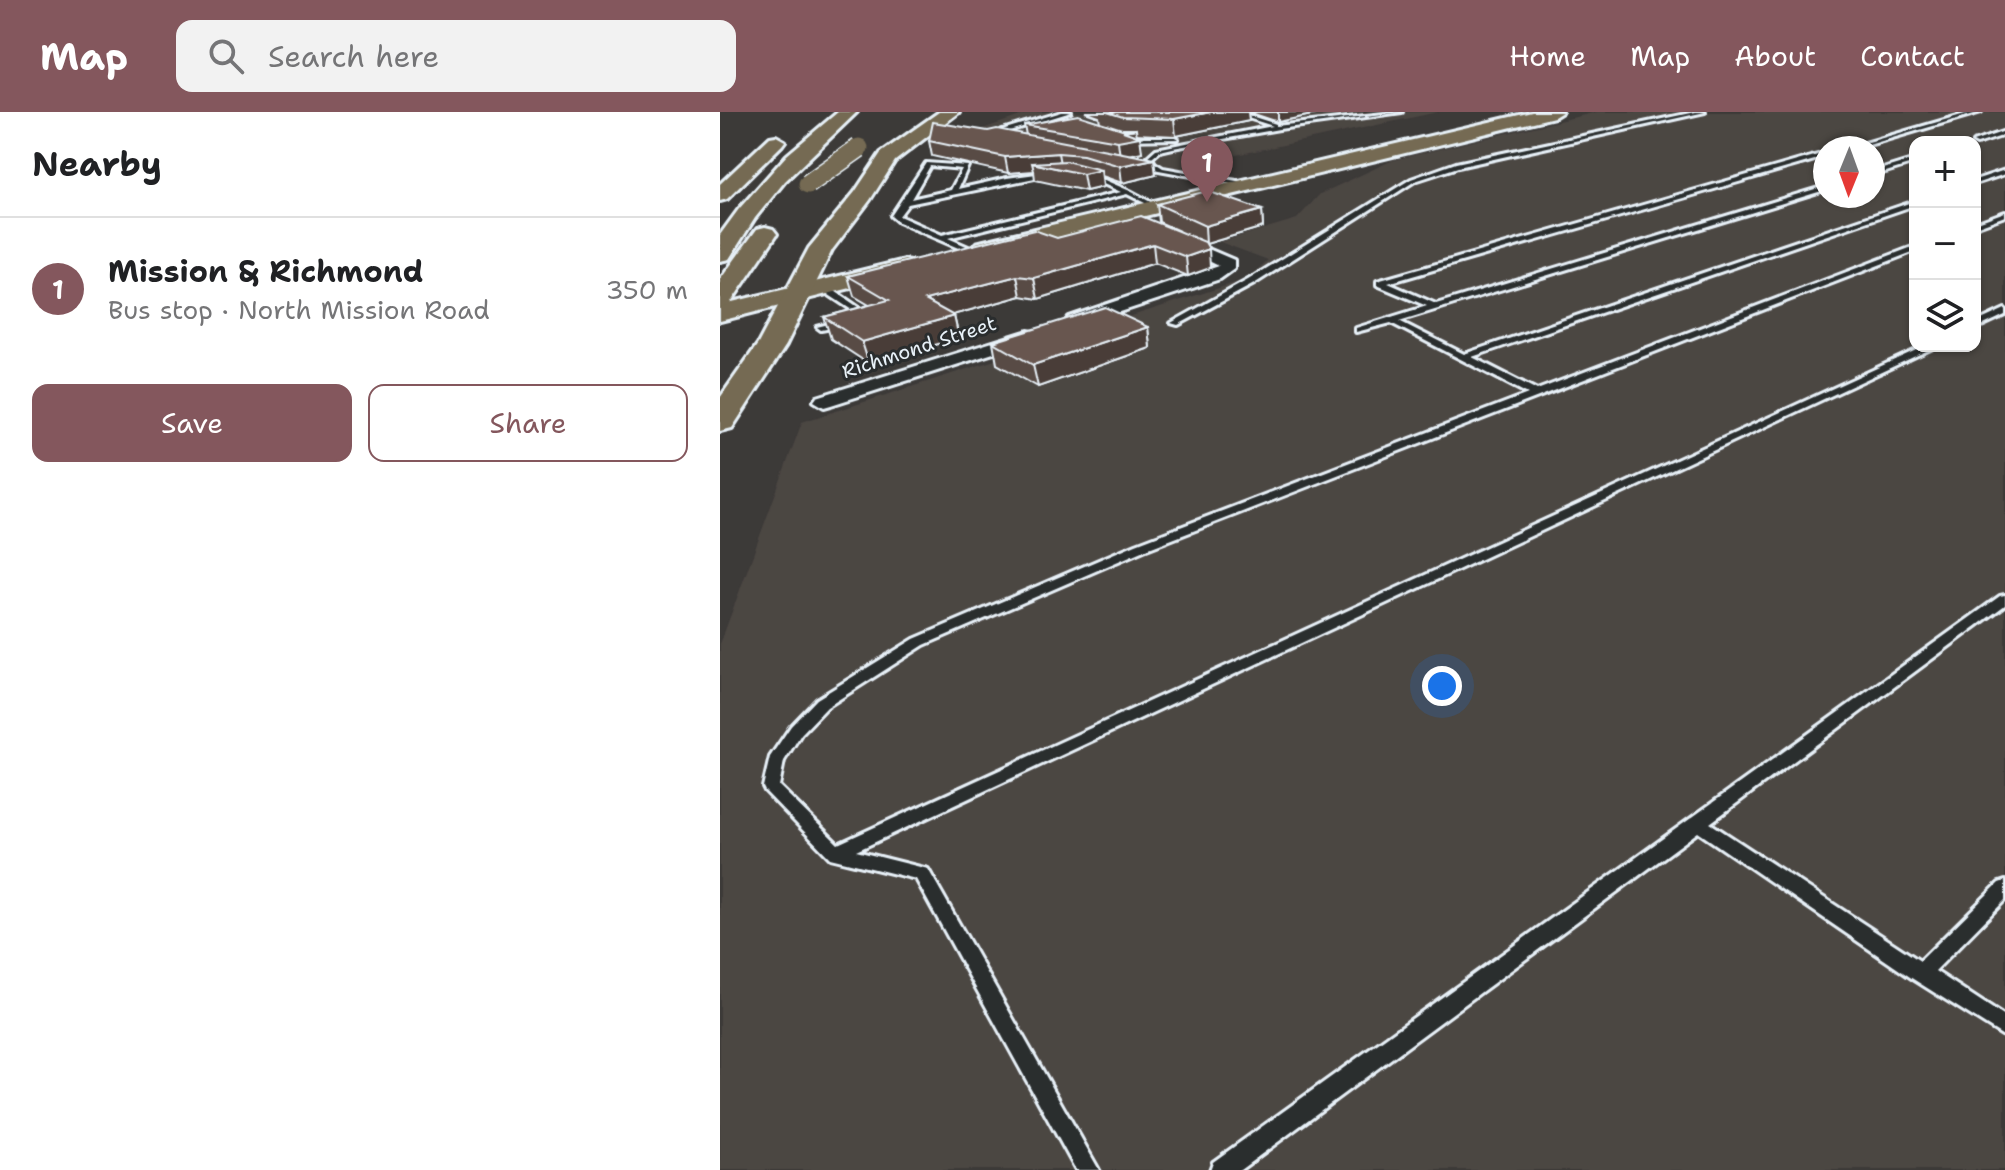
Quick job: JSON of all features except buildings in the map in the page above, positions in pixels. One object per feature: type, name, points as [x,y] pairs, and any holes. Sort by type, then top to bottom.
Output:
[{"type":"main road","points":[[720,303],[810,291],[970,251],[1031,240],[1117,215],[1155,222],[1246,184],[1554,112]]},
{"type":"main road","points":[[720,421],[810,291],[821,248],[822,171],[876,140],[942,113]]},
{"type":"main road","points":[[821,248],[863,196],[888,157],[942,113]]},
{"type":"main road","points":[[823,193],[828,164],[854,115]]},
{"type":"main road","points":[[720,254],[753,205],[781,172],[811,142],[854,115]]},
{"type":"main road","points":[[720,195],[790,127]]},
{"type":"main road","points":[[720,303],[782,209],[823,193]]},
{"type":"street","name":"Richmond Street","points":[[824,401],[1214,276],[1226,269],[1228,263],[1155,222]]},
{"type":"lane","points":[[1006,142],[998,139],[998,135],[1068,112]]},
{"type":"lane","points":[[1232,112],[1279,127]]},
{"type":"lane","points":[[1162,170],[1149,161],[1152,154],[1162,149],[1279,127],[1399,112]]},
{"type":"lane","points":[[1175,323],[1251,282],[1413,180],[1456,165],[1702,112]]},
{"type":"lane","points":[[1885,138],[1978,112]]},
{"type":"lane","points":[[1055,116],[1069,120]]},
{"type":"lane","points":[[1111,134],[1125,139],[1160,141],[1267,123]]},
{"type":"lane","points":[[1981,141],[2005,133]]},
{"type":"lane","points":[[1436,307],[1380,283],[1813,158]]},
{"type":"lane","points":[[959,191],[953,189],[966,167],[937,162],[928,164],[895,216],[970,251]]},
{"type":"lane","points":[[1885,170],[1909,163]]},
{"type":"lane","points":[[1131,164],[1246,184]]},
{"type":"lane","points":[[1981,180],[2005,172]]},
{"type":"lane","points":[[906,202],[1033,176],[1087,175],[1128,192],[1155,222]]},
{"type":"lane","points":[[941,237],[1128,192]]},
{"type":"lane","points":[[1359,330],[1813,192]]},
{"type":"lane","points":[[1464,357],[1909,205]]},
{"type":"lane","points":[[1981,223],[2005,214]]},
{"type":"lane","points":[[1088,1170],[922,874],[836,853],[771,787],[776,761],[796,730],[822,703],[919,642],[1140,547],[1909,250]]},
{"type":"lane","points":[[810,291],[867,316],[821,327]]},
{"type":"lane","points":[[1981,323],[2005,312]]},
{"type":"lane","points":[[1391,320],[1536,394]]},
{"type":"lane","points":[[836,853],[1919,352]]},
{"type":"lane","points":[[1221,1170],[2005,599]]},
{"type":"lane","points":[[1697,823],[2005,1028]]},
{"type":"lane","points":[[1920,973],[2005,888]]},
{"type":"shaded area","points":[[1032,112],[1438,112],[1184,166],[1235,175],[1206,181],[962,136]]},
{"type":"shaded area","points":[[1597,112],[2005,112],[2005,1170],[720,1170],[720,644],[802,422],[1247,279],[1268,260],[1220,242],[1297,219],[1320,194],[1393,160]]},
{"type":"place","name":"Mission & Richmond","points":[[1207,202]]}]
